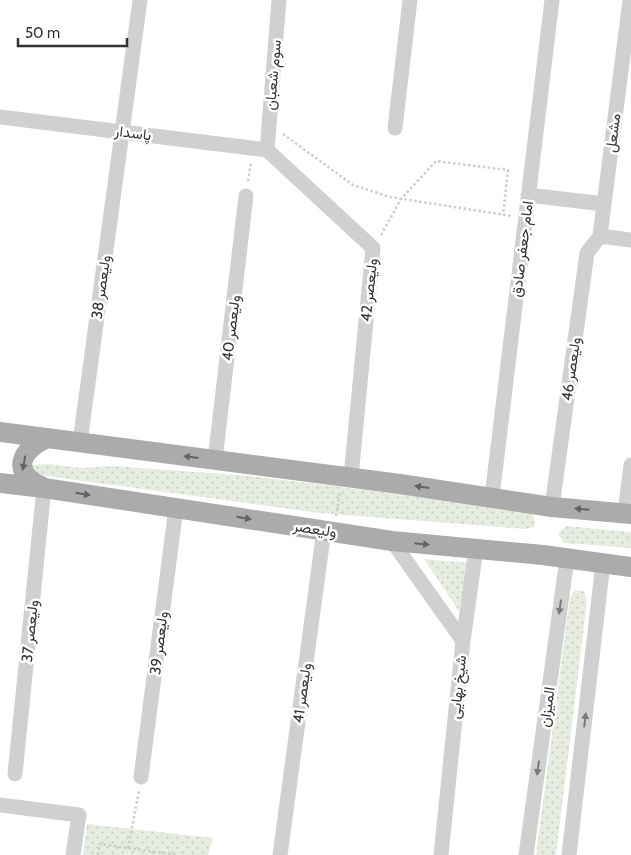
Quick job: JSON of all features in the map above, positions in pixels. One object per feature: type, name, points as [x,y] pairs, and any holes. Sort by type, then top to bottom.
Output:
[{"type":"main road","points":[[0,432],[347,477],[552,507],[628,514]]},
{"type":"main road","points":[[44,488],[26,478],[22,470],[23,460],[28,451],[36,443],[48,438]]},
{"type":"main road","name":"ولیعصر","points":[[0,483],[392,541],[567,558],[631,567]]},
{"type":"street","name":"ولیعصر 38","points":[[80,442],[140,0]]},
{"type":"street","name":"سوم شعبان","points":[[260,149],[269,124],[279,0]]},
{"type":"street","points":[[395,128],[410,0]]},
{"type":"street","name":"امام جعفر صادق","points":[[492,497],[552,0]]},
{"type":"street","name":"مشعل","points":[[600,236],[628,42],[630,0]]},
{"type":"street","name":"پاسدار","points":[[0,117],[260,149]]},
{"type":"street","name":"ولیعصر 42","points":[[260,149],[373,248],[347,477]]},
{"type":"street","points":[[528,195],[604,204]]},
{"type":"street","name":"ولیعصر 40","points":[[215,460],[246,196]]},
{"type":"street","points":[[600,236],[631,240]]},
{"type":"street","name":"ولیعصر 46","points":[[552,507],[587,253],[600,236]]},
{"type":"street","points":[[628,514],[631,465]]},
{"type":"street","name":"ولیعصر 37","points":[[16,774],[44,488]]},
{"type":"street","name":"ولیعصر 39","points":[[141,777],[176,508]]},
{"type":"street","name":"ولیعصر 41","points":[[280,855],[328,531]]},
{"type":"street","name":"شیخ بهایی","points":[[392,541],[463,641],[441,855]]},
{"type":"street","points":[[463,641],[476,549]]},
{"type":"street","name":"المیزان","points":[[526,855],[567,558]]},
{"type":"street","points":[[569,855],[603,563]]},
{"type":"street","points":[[0,805],[79,815],[73,855]]},
{"type":"path","points":[[269,124],[353,186],[390,197],[526,218]]},
{"type":"path","points":[[246,196],[260,149]]},
{"type":"path","points":[[373,248],[401,199],[436,161],[508,170],[503,215]]},
{"type":"path","points":[[328,531],[347,477]]},
{"type":"path","points":[[128,848],[141,777]]},
{"type":"path","points":[[98,855],[100,844],[177,855]]},
{"type":"shaded area","points":[[48,464],[81,468],[113,466],[250,476],[515,508],[533,513],[535,527],[526,529],[320,513],[39,475],[30,469],[31,465]]},
{"type":"shaded area","points":[[566,526],[631,532],[631,548],[564,543],[558,533]]},
{"type":"shaded area","points":[[424,559],[469,563],[459,611]]},
{"type":"shaded area","points":[[575,590],[584,591],[587,601],[556,855],[536,855],[570,598]]},
{"type":"shaded area","points":[[87,824],[213,838],[208,855],[83,855]]}]
